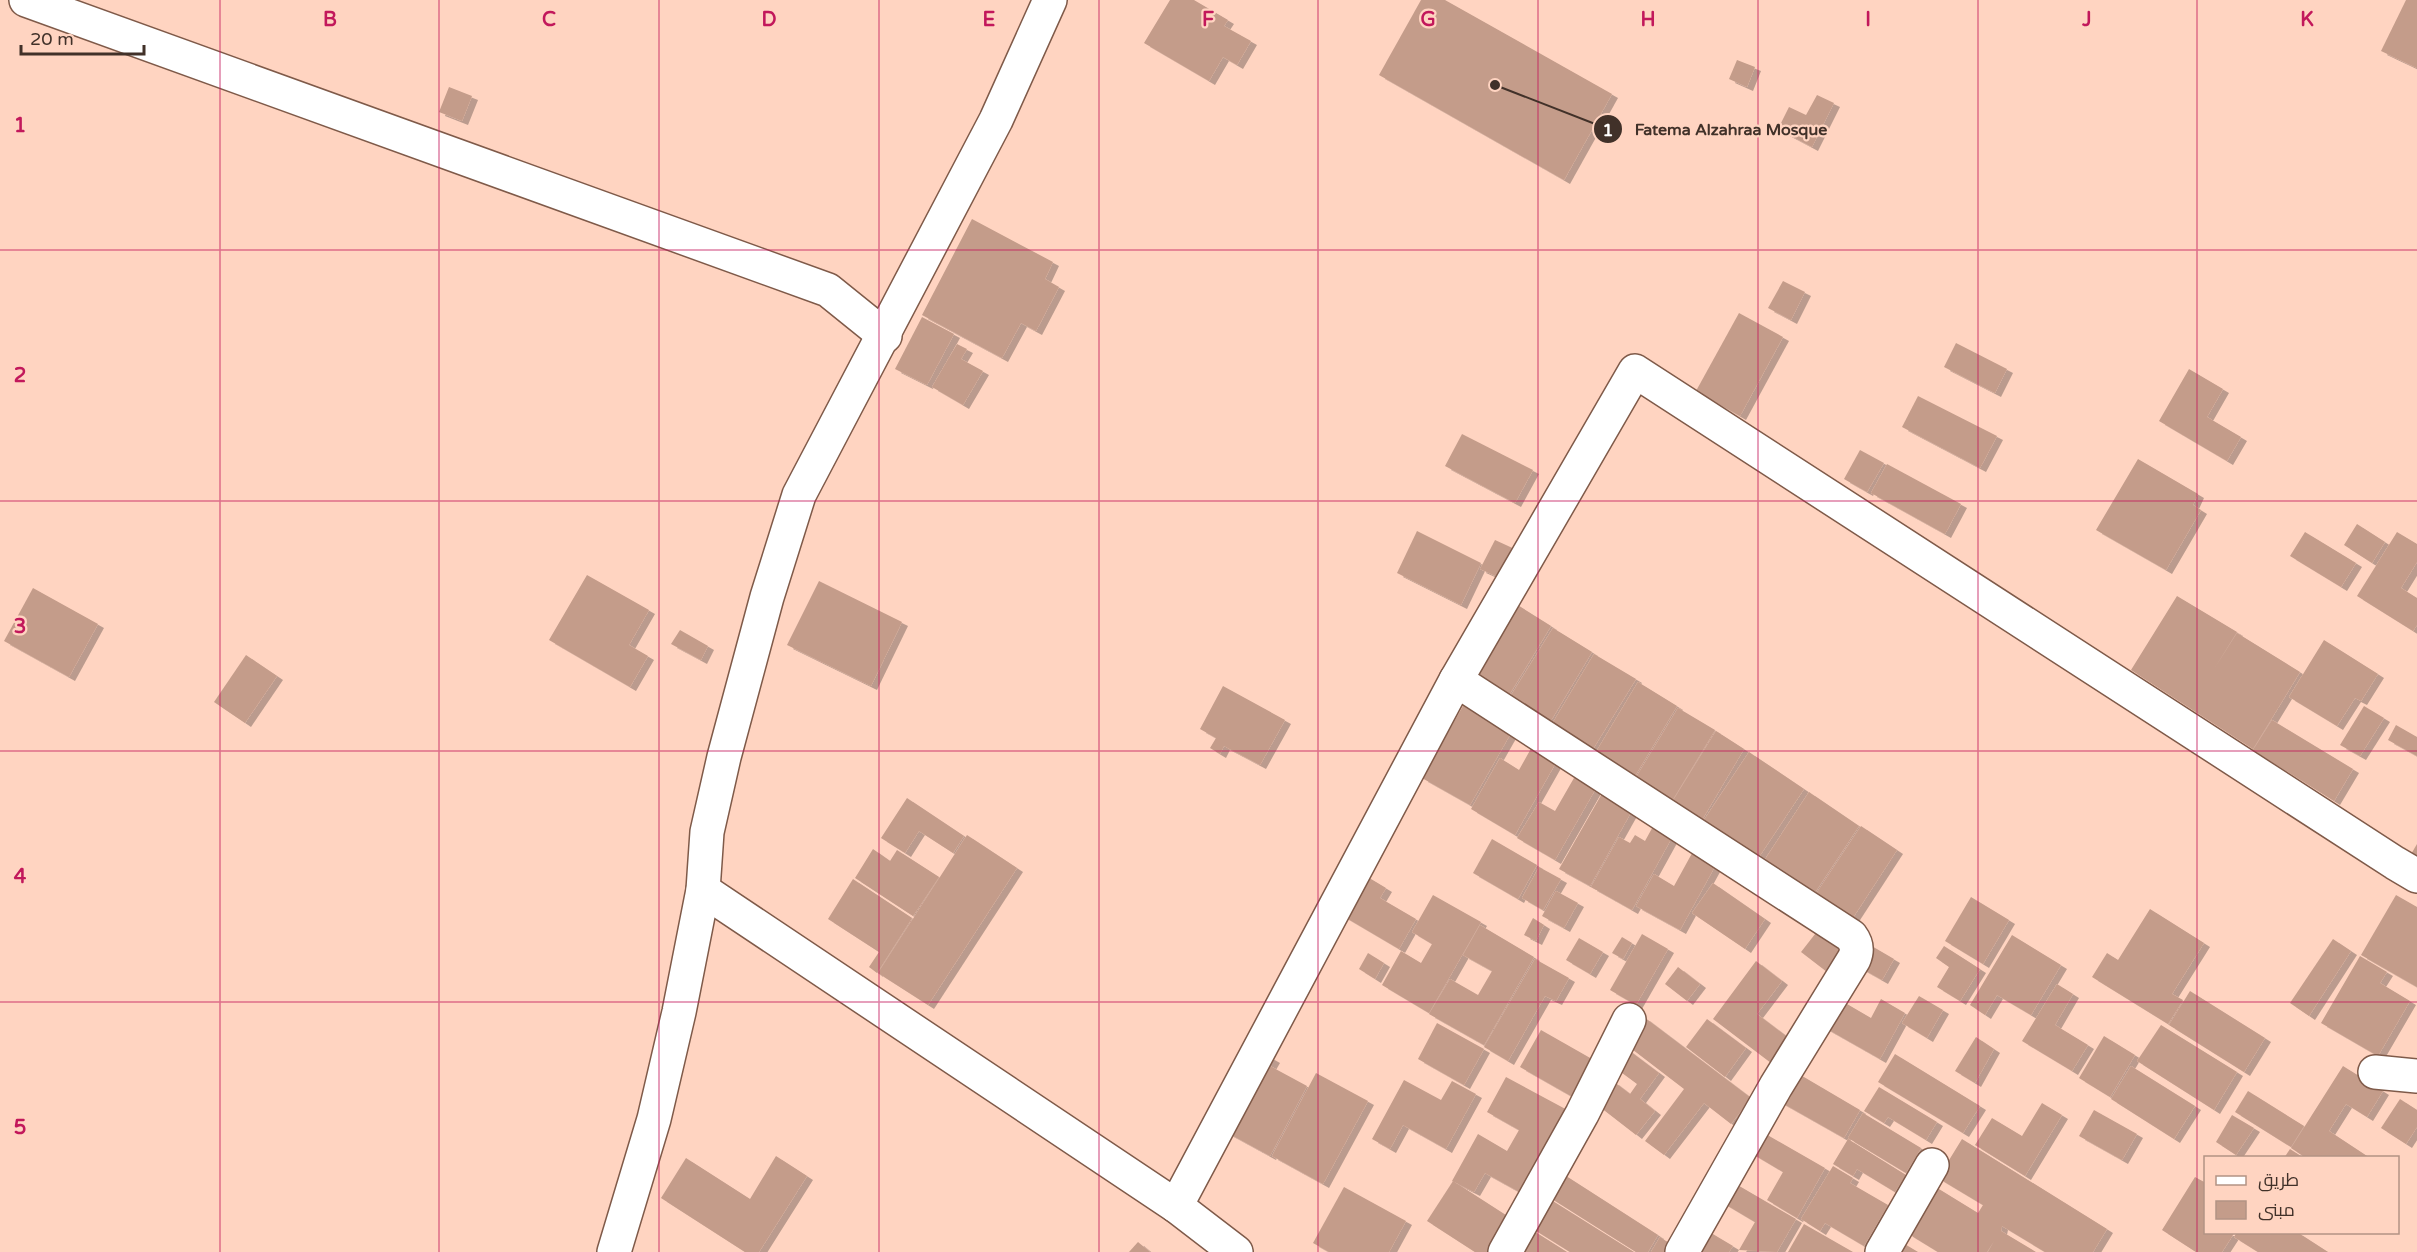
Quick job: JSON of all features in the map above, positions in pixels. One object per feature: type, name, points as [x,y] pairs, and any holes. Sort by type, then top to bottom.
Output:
[{"type":"street","points":[[26,0],[828,290],[885,336]]},
{"type":"street","points":[[614,1252],[654,1119],[704,890],[707,832],[724,757],[767,597],[799,495],[885,336],[996,120],[1050,0]]},
{"type":"street","points":[[1176,1206],[1456,680],[1635,370],[2417,876]]},
{"type":"street","points":[[1456,680],[1851,936],[1855,941],[1857,948],[1854,958],[1776,1086],[1682,1252]]},
{"type":"street","points":[[704,890],[1176,1206],[1236,1252]]},
{"type":"street","points":[[1505,1252],[1582,1114],[1629,1020]]},
{"type":"street","points":[[2375,1072],[2417,1076]]},
{"type":"street","points":[[1882,1252],[1932,1165]]},
{"type":"building","points":[[1170,0],[1194,0],[1228,20],[1224,26],[1251,41],[1237,65],[1223,57],[1209,81],[1144,43]]},
{"type":"building","points":[[1421,0],[1445,0],[1612,94],[1564,180],[1379,75]]},
{"type":"building","points":[[2406,0],[2417,0],[2417,68],[2381,51]]},
{"type":"building","points":[[1737,60],[1755,67],[1747,87],[1729,79]]},
{"type":"building","points":[[449,87],[472,96],[462,121],[439,112]]},
{"type":"building","points":[[1817,95],[1834,103],[1812,147],[1778,129],[1789,107],[1806,115]]},
{"type":"building","points":[[972,219],[1053,262],[1045,279],[1059,287],[1036,331],[1021,323],[1002,358],[922,315]]},
{"type":"building","points":[[1783,281],[1805,292],[1791,320],[1768,308]]},
{"type":"building","points":[[1739,313],[1783,337],[1740,416],[1696,391]]},
{"type":"building","points":[[922,317],[954,334],[927,385],[895,369]]},
{"type":"building","points":[[1956,343],[2007,369],[1995,393],[1944,367]]},
{"type":"building","points":[[957,344],[967,349],[961,359],[983,371],[963,405],[932,387]]},
{"type":"building","points":[[2189,369],[2223,389],[2207,417],[2241,437],[2227,461],[2159,421]]},
{"type":"building","points":[[1918,396],[1997,436],[1980,468],[1902,427]]},
{"type":"building","points":[[1462,434],[1533,470],[1515,503],[1445,466]]},
{"type":"building","points":[[1860,450],[1884,463],[1867,492],[1844,479]]},
{"type":"building","points":[[2138,459],[2198,494],[2193,505],[2201,510],[2166,570],[2096,530]]},
{"type":"building","points":[[1887,464],[1961,504],[1945,534],[1871,493]]},
{"type":"building","points":[[2357,524],[2385,542],[2372,563],[2344,545]]},
{"type":"building","points":[[1417,531],[1481,563],[1461,605],[1397,573]]},
{"type":"building","points":[[2305,532],[2356,563],[2341,587],[2290,556]]},
{"type":"building","points":[[2397,532],[2417,544],[2417,562],[2401,588],[2417,598],[2417,625],[2413,631],[2357,596]]},
{"type":"building","points":[[1495,540],[1519,551],[1500,578],[1480,569]]},
{"type":"building","points":[[587,575],[649,610],[629,645],[648,656],[630,687],[549,640]]},
{"type":"building","points":[[819,581],[902,622],[871,686],[787,645]]},
{"type":"building","points":[[33,588],[98,624],[69,677],[4,641]]},
{"type":"building","points":[[2177,596],[2237,632],[2214,669],[2237,633],[2300,672],[2253,749],[2131,670]]},
{"type":"building","points":[[1508,599],[1551,626],[1503,705],[1460,678]]},
{"type":"building","points":[[1553,628],[1592,652],[1546,729],[1505,705]]},
{"type":"building","points":[[680,630],[708,646],[701,660],[671,644]]},
{"type":"building","points":[[2324,640],[2378,674],[2361,701],[2355,698],[2337,726],[2289,697]]},
{"type":"building","points":[[1594,654],[1636,679],[1590,754],[1549,729]]},
{"type":"building","points":[[246,655],[277,676],[245,723],[214,702]]},
{"type":"building","points":[[1638,682],[1677,706],[1632,781],[1593,757]]},
{"type":"building","points":[[1223,686],[1285,720],[1260,765],[1224,746],[1220,754],[1210,748],[1216,738],[1200,729]]},
{"type":"building","points":[[1467,699],[1515,726],[1470,805],[1422,778]]},
{"type":"building","points":[[2364,706],[2384,718],[2360,756],[2340,745]]},
{"type":"building","points":[[1678,708],[1715,730],[1669,806],[1632,784]]},
{"type":"building","points":[[2272,720],[2353,769],[2334,801],[2253,750]]},
{"type":"building","points":[[2396,725],[2417,737],[2417,756],[2388,740]]},
{"type":"building","points":[[1716,731],[1744,749],[1699,825],[1669,807]]},
{"type":"building","points":[[1533,745],[1558,759],[1515,835],[1471,809],[1500,758],[1519,770]]},
{"type":"building","points":[[1749,752],[1804,789],[1755,863],[1700,826]]},
{"type":"building","points":[[1578,771],[1599,783],[1555,860],[1517,838],[1539,802],[1555,811]]},
{"type":"building","points":[[1604,790],[1634,807],[1590,886],[1559,869]]},
{"type":"building","points":[[1809,792],[1859,826],[1812,897],[1762,864]]},
{"type":"building","points":[[907,798],[964,836],[953,853],[919,831],[905,853],[881,838]]},
{"type":"building","points":[[1656,821],[1675,832],[1632,910],[1591,887],[1619,837],[1630,843],[1635,835],[1645,841]]},
{"type":"building","points":[[1861,826],[1897,850],[1845,930],[1808,906]]},
{"type":"building","points":[[967,835],[1017,868],[928,1005],[878,973]]},
{"type":"building","points":[[1492,839],[1537,865],[1518,899],[1473,873]]},
{"type":"building","points":[[2417,844],[2417,867],[2407,861]]},
{"type":"building","points":[[1696,846],[1719,859],[1680,930],[1636,906],[1654,874],[1674,886]]},
{"type":"building","points":[[873,849],[890,861],[897,850],[939,877],[913,916],[855,878]]},
{"type":"building","points":[[1539,867],[1561,879],[1543,910],[1522,898]]},
{"type":"building","points":[[1366,876],[1386,888],[1380,898],[1416,919],[1399,949],[1343,916]]},
{"type":"building","points":[[853,879],[912,918],[877,973],[869,967],[879,952],[828,919]]},
{"type":"building","points":[[1713,883],[1765,919],[1745,949],[1692,913]]},
{"type":"building","points":[[1556,891],[1578,903],[1564,928],[1542,916]]},
{"type":"building","points":[[1433,895],[1481,922],[1429,1013],[1382,985],[1401,951],[1421,963],[1432,944],[1412,932]]},
{"type":"building","points":[[2396,895],[2417,907],[2417,987],[2361,955]]},
{"type":"building","points":[[1971,897],[2009,920],[1983,964],[1945,941]]},
{"type":"building","points":[[2150,909],[2204,943],[2172,994],[2183,1000],[2168,1024],[2092,977],[2107,953],[2118,960]]},
{"type":"building","points":[[1533,918],[1544,925],[1536,941],[1524,935]]},
{"type":"building","points":[[1480,925],[1534,957],[1484,1045],[1429,1014],[1450,979],[1478,995],[1492,971],[1463,955]]},
{"type":"building","points":[[1819,929],[1844,948],[1827,972],[1801,952]]},
{"type":"building","points":[[1642,934],[1668,949],[1636,1005],[1610,990]]},
{"type":"building","points":[[2012,935],[2061,965],[2031,1015],[1997,995],[1985,1015],[1970,1005]]},
{"type":"building","points":[[1622,937],[1632,943],[1623,959],[1612,953]]},
{"type":"building","points":[[1579,938],[1603,952],[1590,974],[1566,960]]},
{"type":"building","points":[[2333,939],[2351,951],[2309,1016],[2290,1003]]},
{"type":"building","points":[[1870,945],[1894,959],[1882,980],[1857,966]]},
{"type":"building","points":[[1944,946],[1980,969],[1960,1001],[1937,987],[1949,967],[1936,958]]},
{"type":"building","points":[[1368,953],[1384,963],[1375,979],[1359,969]]},
{"type":"building","points":[[2360,956],[2387,972],[2380,983],[2410,1001],[2378,1056],[2321,1023]]},
{"type":"building","points":[[1535,959],[1569,978],[1556,1001],[1545,996],[1508,1061],[1484,1047]]},
{"type":"building","points":[[1756,961],[1782,981],[1757,1014],[1790,1039],[1771,1063],[1713,1019]]},
{"type":"building","points":[[1678,967],[1700,984],[1687,1001],[1665,984]]},
{"type":"building","points":[[2057,984],[2073,994],[2055,1025],[2088,1045],[2072,1071],[2022,1041]]},
{"type":"building","points":[[2190,991],[2265,1038],[2244,1072],[2169,1025]]},
{"type":"building","points":[[1919,996],[1943,1010],[1927,1038],[1902,1023]]},
{"type":"building","points":[[1835,997],[1871,1018],[1881,999],[1905,1013],[1880,1059],[1820,1025]]},
{"type":"building","points":[[1644,1017],[1751,1098],[1731,1124],[1704,1103],[1664,1155],[1645,1141],[1684,1089],[1624,1043]]},
{"type":"building","points":[[1707,1019],[1746,1048],[1725,1077],[1686,1047]]},
{"type":"building","points":[[1437,1023],[1484,1049],[1464,1085],[1418,1059]]},
{"type":"building","points":[[2161,1025],[2237,1072],[2214,1110],[2137,1061]]},
{"type":"building","points":[[1541,1030],[1599,1063],[1578,1100],[1520,1067]]},
{"type":"building","points":[[2104,1036],[2135,1055],[2110,1097],[2079,1078]]},
{"type":"building","points":[[1976,1037],[1994,1049],[1975,1083],[1955,1071]]},
{"type":"building","points":[[1627,1049],[1659,1073],[1640,1099],[1655,1111],[1636,1135],[1596,1104],[1613,1081],[1630,1094],[1637,1084],[1614,1067]]},
{"type":"building","points":[[1895,1054],[1980,1106],[1963,1133],[1878,1082]]},
{"type":"building","points":[[1267,1055],[1274,1059],[1270,1066],[1307,1086],[1270,1156],[1226,1132]]},
{"type":"building","points":[[2131,1066],[2195,1106],[2174,1139],[2111,1099]]},
{"type":"building","points":[[2343,1066],[2383,1091],[2367,1117],[2346,1104],[2329,1131],[2367,1156],[2303,1156],[2291,1148]]},
{"type":"building","points":[[1792,1070],[1860,1110],[1844,1138],[1775,1099]]},
{"type":"building","points":[[1316,1073],[1368,1101],[1323,1184],[1272,1156]]},
{"type":"building","points":[[1506,1077],[1571,1112],[1540,1168],[1532,1164],[1538,1168],[1523,1194],[1485,1173],[1474,1192],[1452,1181],[1478,1134],[1507,1151],[1519,1130],[1487,1112]]},
{"type":"building","points":[[1404,1080],[1441,1100],[1452,1081],[1476,1094],[1446,1149],[1403,1125],[1390,1149],[1372,1139]]},
{"type":"building","points":[[1879,1087],[1937,1122],[1926,1140],[1888,1117],[1884,1123],[1864,1111]]},
{"type":"building","points":[[2248,1091],[2304,1126],[2291,1147],[2235,1112]]},
{"type":"building","points":[[2400,1099],[2417,1110],[2417,1127],[2406,1144],[2381,1128]]},
{"type":"building","points":[[2042,1103],[2062,1115],[2025,1176],[1975,1145],[1992,1118],[2022,1136]]},
{"type":"building","points":[[2094,1110],[2137,1134],[2122,1160],[2079,1136]]},
{"type":"building","points":[[1863,1113],[1921,1148],[1906,1173],[1848,1138]]},
{"type":"building","points":[[2232,1115],[2254,1128],[2236,1155],[2216,1142]]},
{"type":"building","points":[[1757,1129],[1825,1168],[1797,1218],[1767,1200],[1783,1172],[1746,1150]]},
{"type":"building","points":[[1848,1139],[1906,1175],[1895,1192],[1857,1169],[1853,1176],[1833,1164]]},
{"type":"building","points":[[1962,1139],[2107,1229],[2093,1252],[2045,1252],[2002,1226],[2001,1231],[2036,1252],[1988,1252],[1994,1241],[1987,1252],[1938,1252],[1907,1233],[1934,1186],[1978,1213],[1983,1205],[1938,1178]]},
{"type":"building","points":[[2290,1149],[2301,1156],[2285,1156]]},
{"type":"building","points":[[776,1156],[807,1176],[759,1252],[745,1252],[661,1198],[686,1158],[750,1199]]},
{"type":"building","points":[[1833,1166],[1853,1178],[1850,1183],[1888,1205],[1864,1246],[1825,1223],[1820,1231],[1801,1219]]},
{"type":"building","points":[[1563,1174],[1658,1235],[1648,1252],[1636,1252],[1549,1197]]},
{"type":"building","points":[[2195,1177],[2204,1182],[2204,1234],[2234,1234],[2222,1252],[2196,1252],[2162,1230]]},
{"type":"building","points":[[1729,1180],[1796,1219],[1777,1252],[1739,1250],[1755,1222],[1718,1200]]},
{"type":"building","points":[[1453,1181],[1512,1219],[1491,1252],[1475,1252],[1427,1221]]},
{"type":"building","points":[[1344,1187],[1406,1221],[1389,1252],[1329,1252],[1313,1243]]},
{"type":"building","points":[[1548,1198],[1634,1252],[1570,1252],[1530,1227]]},
{"type":"building","points":[[1804,1224],[1853,1252],[1788,1252]]},
{"type":"building","points":[[1701,1227],[1733,1246],[1729,1252],[1687,1252]]},
{"type":"building","points":[[1529,1228],[1567,1252],[1514,1252]]},
{"type":"building","points":[[2236,1234],[2300,1234],[2328,1252],[2258,1252],[2234,1237]]},
{"type":"building","points":[[1660,1237],[1672,1245],[1668,1252],[1651,1252]]},
{"type":"building","points":[[1138,1242],[1150,1252],[1129,1252]]},
{"type":"building","points":[[1903,1243],[1918,1252],[1898,1252]]},
{"type":"place","name":"Fatema Alzahraa Mosque","points":[[1495,85]]}]
